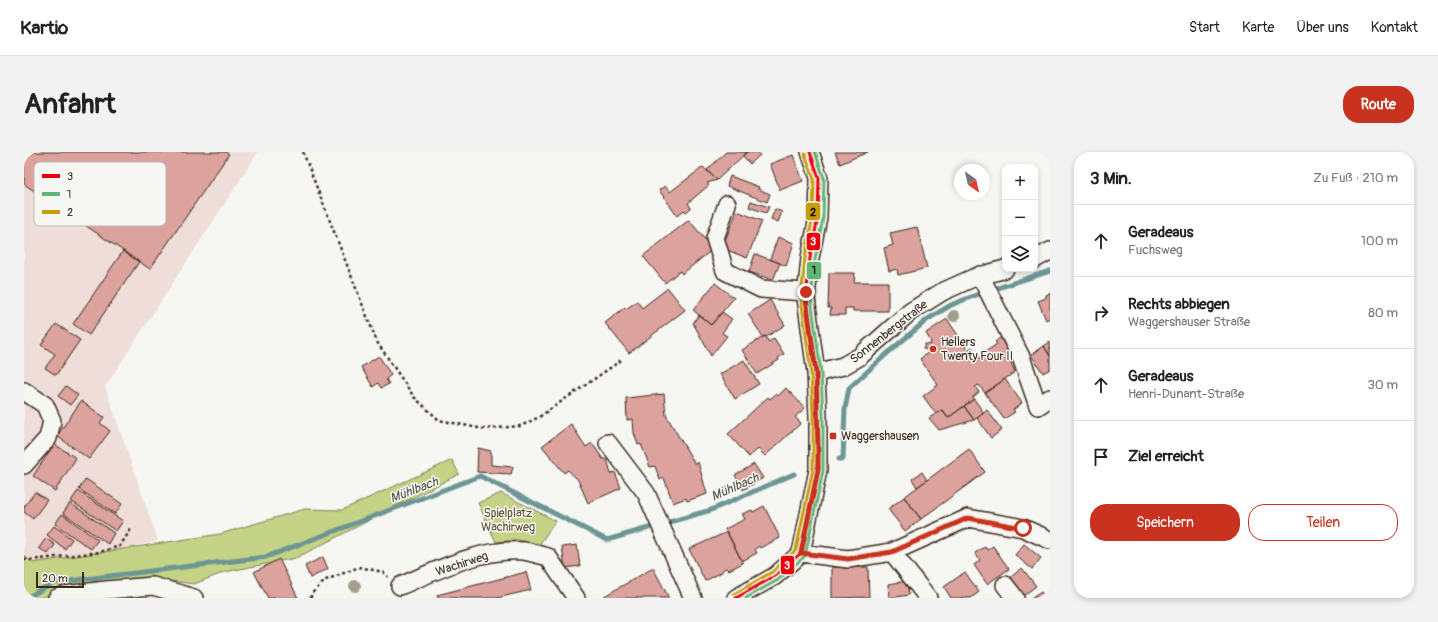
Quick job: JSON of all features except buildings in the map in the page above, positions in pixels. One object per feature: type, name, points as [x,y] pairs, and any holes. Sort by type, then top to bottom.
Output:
[{"type":"street","points":[[736,598],[775,576],[801,553],[818,470],[816,373],[810,336],[806,292],[810,258],[818,216],[819,178],[810,152]]},
{"type":"street","points":[[727,204],[715,238],[725,271],[761,289],[806,292]]},
{"type":"street","points":[[1038,257],[1050,251]]},
{"type":"street","name":"Sonnenbergstraße","points":[[816,373],[843,366],[859,358],[910,312],[942,292],[986,286],[1002,272]]},
{"type":"street","points":[[986,286],[1021,357],[1038,406],[1050,398]]},
{"type":"street","points":[[24,391],[45,405],[52,421],[48,438],[24,465]]},
{"type":"street","points":[[608,443],[646,493],[693,598]]},
{"type":"street","points":[[801,553],[848,559],[892,552],[968,518],[1023,528],[1050,540]]},
{"type":"street","name":"Wachirweg","points":[[400,586],[466,560],[496,553],[524,551],[548,557],[576,598]]},
{"type":"street","points":[[892,552],[928,598]]},
{"type":"street","points":[[57,598],[65,595],[153,586],[194,598]]},
{"type":"path","points":[[303,152],[377,342],[414,397],[438,420],[483,429],[521,426],[539,417],[623,359]]},
{"type":"path","points":[[24,559],[31,560],[100,552],[120,546],[131,529]]},
{"type":"path","points":[[311,598],[311,594],[326,580],[359,567],[383,572],[400,586]]},
{"type":"shaded area","points":[[24,152],[258,152],[105,387],[158,541],[24,569]]},
{"type":"green space","points":[[452,460],[459,474],[296,558],[225,572],[194,584],[155,579],[66,588],[42,598],[24,598],[24,555],[32,563],[220,534],[305,509],[342,510]]},
{"type":"green space","name":"Spielplatz Wachirweg","points":[[501,493],[556,521],[539,545],[518,540],[496,542],[478,503]]},
{"type":"waterway","name":"Mühlbach","points":[[839,459],[843,459],[845,409],[849,388],[890,351],[928,319],[951,305],[976,295],[1050,271]]},
{"type":"waterway","name":"Mühlbach","points":[[27,598],[52,583],[266,557],[480,476],[607,540],[711,510],[794,474]]},
{"type":"transit line","name":"3","points":[[736,598],[775,576],[801,553],[818,470],[816,373],[806,298],[810,258],[818,217],[819,178],[810,152]]},
{"type":"transit line","name":"1","points":[[746,598],[778,580],[805,556],[823,471],[821,373],[811,298],[815,259],[823,218],[824,178],[815,152]]},
{"type":"transit line","name":"2","points":[[734,594],[772,572],[796,550],[813,469],[811,373],[801,298],[805,258],[813,216],[814,179],[805,154]]},
{"type":"place","name":"Hellers Twenty Four II","points":[[933,349]]},
{"type":"place","name":"Waggershausen","points":[[833,436]]},
{"type":"route","points":[[806,292],[810,336],[816,373],[818,470],[801,553],[848,559],[892,552],[968,518],[1023,528]]}]
